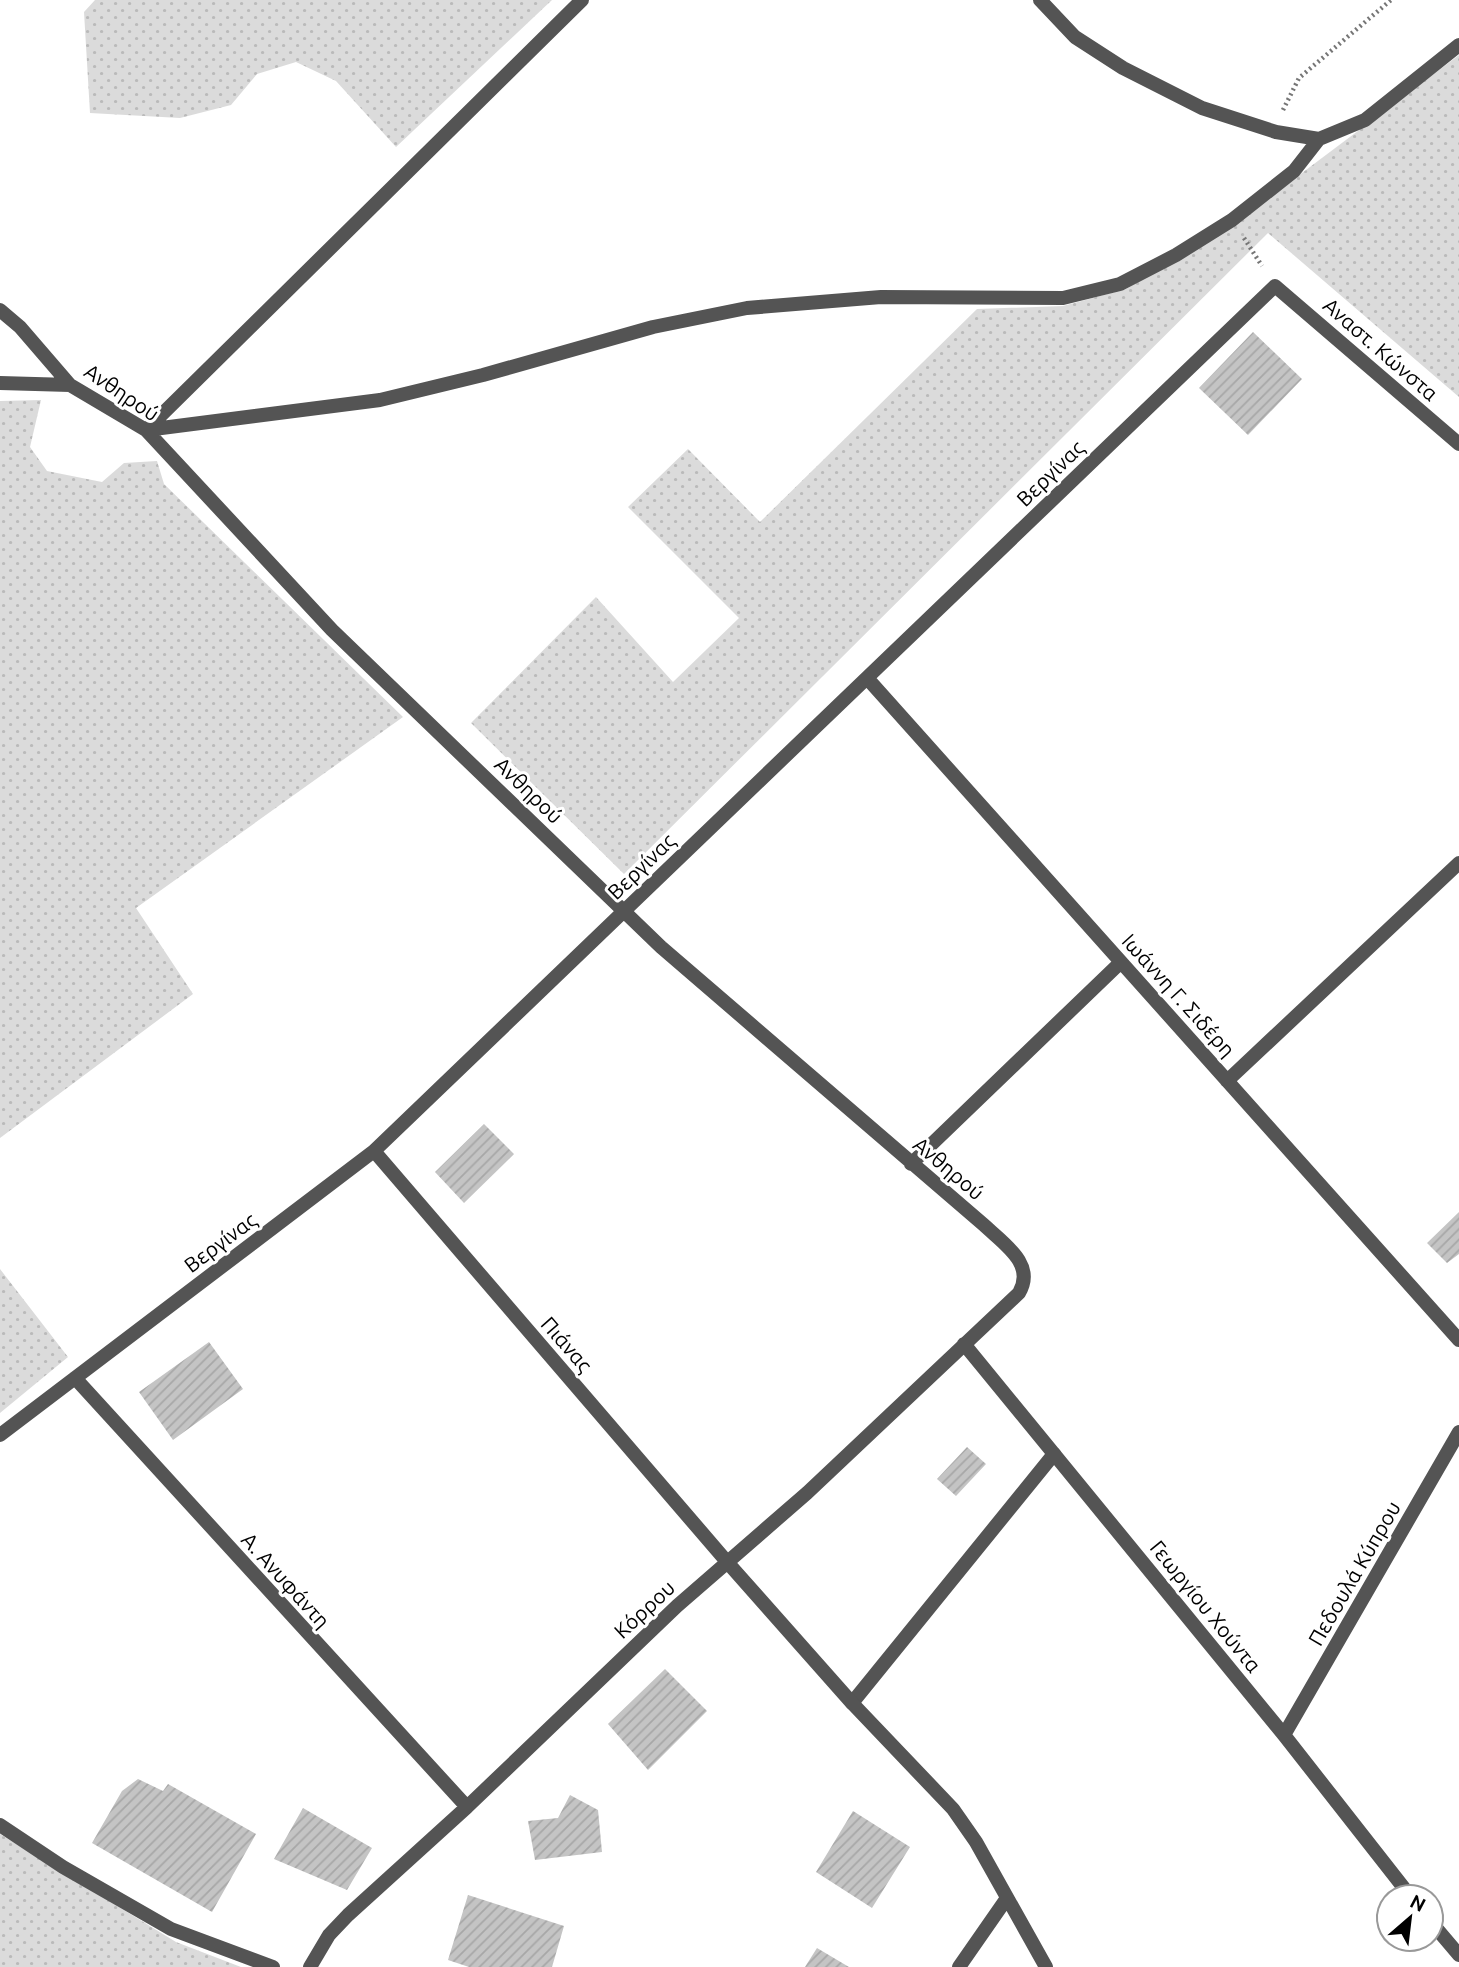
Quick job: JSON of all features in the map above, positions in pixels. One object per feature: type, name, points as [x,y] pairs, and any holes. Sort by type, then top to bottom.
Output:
[{"type":"street","points":[[146,430],[582,0]]},
{"type":"street","points":[[1040,0],[1075,37],[1123,68],[1202,108],[1276,132],[1320,139]]},
{"type":"street","points":[[146,430],[380,400],[483,375],[653,327],[747,308],[881,297],[1063,298],[1120,284],[1176,255],[1232,220],[1294,171],[1320,139],[1365,120],[1459,45]]},
{"type":"street","name":"Αναστ. Κώνστα","points":[[1275,286],[1459,444]]},
{"type":"street","name":"Βεργίνας","points":[[0,1435],[374,1152],[1275,286]]},
{"type":"street","name":"Ανθηρού","points":[[0,310],[20,327],[70,385],[146,430],[332,630],[661,947],[1016,1255],[1024,1268],[1025,1283],[1019,1293]]},
{"type":"street","points":[[0,383],[70,385]]},
{"type":"street","name":"Ιωάννη Γ. Σιδέρη","points":[[867,678],[1459,1340]]},
{"type":"street","points":[[1227,1082],[1459,863]]},
{"type":"street","points":[[911,1164],[1121,962]]},
{"type":"street","name":"Πιάνας","points":[[374,1152],[728,1563],[852,1703],[953,1809],[976,1842],[1046,1967]]},
{"type":"street","name":"Κόρρου","points":[[310,1967],[329,1935],[348,1915],[467,1807],[652,1630],[1019,1293]]},
{"type":"street","name":"Γεωργίου Χούντα","points":[[964,1344],[1284,1735],[1400,1883]]},
{"type":"street","name":"Α. Ανυφάντη","points":[[75,1378],[467,1807]]},
{"type":"street","name":"Πεδουλά Κύπρου","points":[[1284,1735],[1459,1432]]},
{"type":"street","points":[[852,1703],[1054,1454]]},
{"type":"street","points":[[0,1825],[63,1867],[171,1929],[273,1967]]},
{"type":"street","points":[[959,1967],[1007,1898]]},
{"type":"street","points":[[1445,1938],[1459,1955]]},
{"type":"path","points":[[1276,132],[1287,99],[1299,78],[1391,0]]},
{"type":"path","points":[[1232,220],[1275,286]]},
{"type":"shaded area","points":[[95,0],[552,0],[396,147],[336,81],[296,62],[257,74],[231,105],[180,118],[90,113],[84,12]]},
{"type":"shaded area","points":[[1459,55],[1459,397],[1268,233],[624,874],[471,723],[596,597],[673,682],[739,618],[628,507],[688,449],[760,522],[977,309],[1063,306],[1126,289],[1226,230]]},
{"type":"shaded area","points":[[41,400],[30,447],[47,471],[102,482],[124,463],[157,461],[164,484],[403,717],[136,908],[193,994],[0,1138],[0,401]]},
{"type":"shaded area","points":[[0,1269],[68,1357],[0,1413]]},
{"type":"shaded area","points":[[0,1834],[176,1942],[241,1967],[0,1967]]},
{"type":"building","points":[[1253,332],[1302,379],[1248,435],[1199,388]]},
{"type":"building","points":[[484,1124],[514,1154],[464,1203],[435,1172]]},
{"type":"building","points":[[1459,1212],[1459,1254],[1447,1263],[1427,1243]]},
{"type":"building","points":[[209,1342],[243,1389],[173,1440],[139,1392]]},
{"type":"building","points":[[967,1447],[986,1464],[956,1496],[937,1479]]},
{"type":"building","points":[[665,1669],[707,1711],[648,1770],[608,1724]]},
{"type":"building","points":[[138,1779],[163,1791],[168,1784],[256,1834],[212,1912],[92,1843],[122,1791]]},
{"type":"building","points":[[570,1795],[598,1810],[602,1852],[535,1860],[528,1821],[558,1818]]},
{"type":"building","points":[[303,1808],[372,1848],[347,1890],[274,1859]]},
{"type":"building","points":[[853,1811],[910,1847],[872,1908],[816,1872]]},
{"type":"building","points":[[468,1895],[564,1926],[552,1967],[469,1967],[448,1960]]},
{"type":"building","points":[[817,1948],[849,1967],[805,1967]]}]
